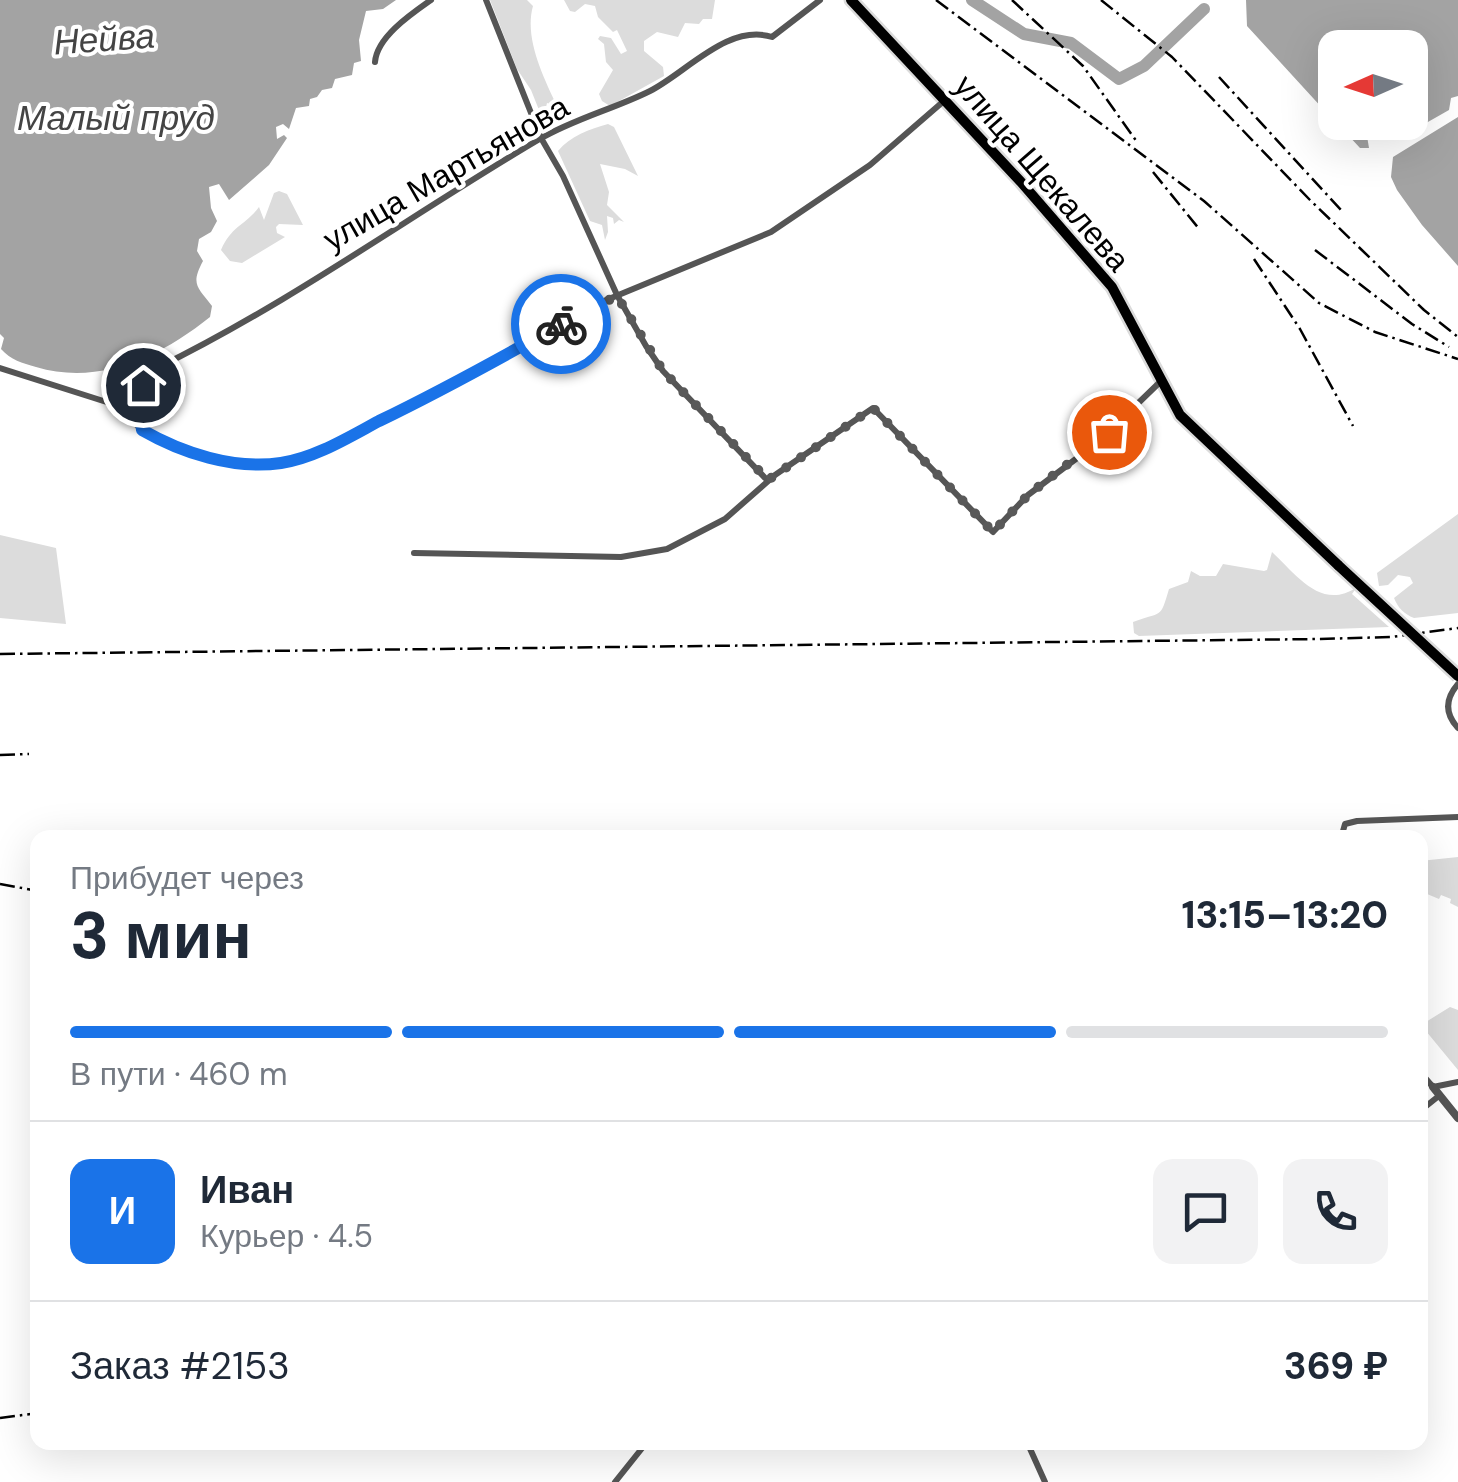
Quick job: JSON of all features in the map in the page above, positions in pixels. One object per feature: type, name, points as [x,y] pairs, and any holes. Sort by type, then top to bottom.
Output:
[{"type":"main road","name":"улица Щекалева","points":[[852,0],[1112,287],[1180,416],[1458,676]]},
{"type":"street","points":[[375,62],[377,50],[388,37],[431,0]]},
{"type":"street","points":[[486,0],[541,138],[563,176],[617,296],[663,371],[768,480]]},
{"type":"street","name":"улица Мартьянова","points":[[142,430],[140,395],[148,376],[157,368],[384,238],[541,138],[652,90],[736,38],[754,33],[772,36],[820,0]]},
{"type":"street","points":[[2,367],[116,405],[134,418],[142,430],[198,456],[280,463],[470,376],[587,308],[771,232],[870,166],[946,100]]},
{"type":"street","points":[[414,554],[654,554],[725,519],[768,480],[873,408],[993,532],[1028,495],[1097,443],[1160,382]]},
{"type":"street","points":[[1458,684],[1450,696],[1448,710],[1458,728]]},
{"type":"street","points":[[1343,830],[1344,824],[1356,821],[1458,817]]},
{"type":"street","points":[[1428,1081],[1458,1118]]},
{"type":"street","points":[[1433,1087],[1458,1082]]},
{"type":"street","points":[[1428,1104],[1440,1095]]},
{"type":"street","points":[[615,1482],[641,1450]]},
{"type":"street","points":[[1031,1450],[1045,1482]]},
{"type":"shaded area","points":[[490,0],[527,0],[533,6],[533,44],[557,106],[547,103],[543,120],[517,69]]},
{"type":"shaded area","points":[[564,0],[715,0],[712,19],[703,19],[699,24],[685,23],[678,37],[657,32],[644,41],[644,51],[663,67],[664,76],[610,106],[599,94],[613,70],[606,62],[604,44],[598,39],[611,38],[621,54],[627,51],[617,30],[613,32],[598,17],[595,6],[585,4],[575,12],[570,11]]},
{"type":"shaded area","points":[[608,124],[614,127],[638,176],[600,164],[609,192],[607,205],[624,222],[614,224],[613,218],[607,216],[605,240],[602,225],[590,221],[558,151],[574,137]]},
{"type":"shaded area","points":[[274,193],[287,194],[303,225],[279,224],[277,233],[285,237],[242,263],[230,261],[221,250],[230,235],[259,207],[264,220]]},
{"type":"shaded area","points":[[1458,514],[1458,613],[1414,618],[1394,598],[1413,583],[1410,577],[1398,575],[1388,585],[1379,586],[1377,573]]},
{"type":"shaded area","points":[[0,535],[56,548],[66,624],[0,618]]},
{"type":"shaded area","points":[[1272,552],[1320,592],[1344,594],[1357,587],[1352,594],[1389,627],[1139,636],[1134,633],[1133,622],[1158,613],[1169,589],[1188,582],[1191,571],[1200,576],[1216,576],[1223,564],[1264,571]]},
{"type":"shaded area","points":[[1458,857],[1458,907],[1450,903],[1451,899],[1428,894],[1428,860]]},
{"type":"shaded area","points":[[1450,1007],[1458,1010],[1458,1070],[1428,1034],[1428,1021]]},
{"type":"water","name":"Малый пруд","points":[[0,0],[396,0],[383,9],[366,11],[359,40],[361,61],[354,63],[352,75],[335,79],[332,88],[310,99],[309,106],[296,108],[289,129],[283,124],[276,127],[277,139],[284,135],[287,138],[269,165],[229,200],[219,184],[209,187],[217,221],[211,232],[199,239],[197,251],[203,261],[196,281],[212,306],[210,317],[150,355],[106,370],[83,373],[31,366],[1,349],[4,338],[0,334]]},
{"type":"water","points":[[1246,0],[1458,0],[1458,96],[1451,98],[1449,110],[1428,122],[1428,30],[1318,30],[1318,103],[1247,26]]},
{"type":"water","points":[[1458,117],[1458,266],[1422,225],[1391,177],[1393,157],[1421,140],[1428,140],[1428,135]]},
{"type":"water","points":[[1353,140],[1368,140],[1369,148],[1360,148]]},
{"type":"waterway","name":"Нейва","points":[[972,0],[1024,34],[1071,43],[1119,79],[1144,66],[1204,9]]},
{"type":"railway","points":[[936,0],[1204,201],[1319,303],[1375,332],[1458,359]]},
{"type":"railway","points":[[1012,0],[1083,66],[1137,142]]},
{"type":"railway","points":[[1101,0],[1172,57],[1310,200],[1424,310],[1458,337]]},
{"type":"railway","points":[[1219,77],[1341,210]]},
{"type":"railway","points":[[1153,172],[1200,230]]},
{"type":"railway","points":[[1315,250],[1412,324],[1449,347]]},
{"type":"railway","points":[[1254,259],[1300,329],[1353,426]]},
{"type":"railway","points":[[0,654],[1319,639],[1391,637],[1458,628]]},
{"type":"railway","points":[[0,755],[29,754]]},
{"type":"railway","points":[[0,884],[30,890]]},
{"type":"railway","points":[[0,1418],[30,1414]]},
{"type":"way so far","points":[[561,324],[617,296],[663,371],[768,480],[873,408],[993,532],[1028,495],[1109,432]]},
{"type":"route","points":[[143,385],[139,405],[142,430],[162,442],[198,456],[280,463],[346,438],[470,376],[561,324]]}]
